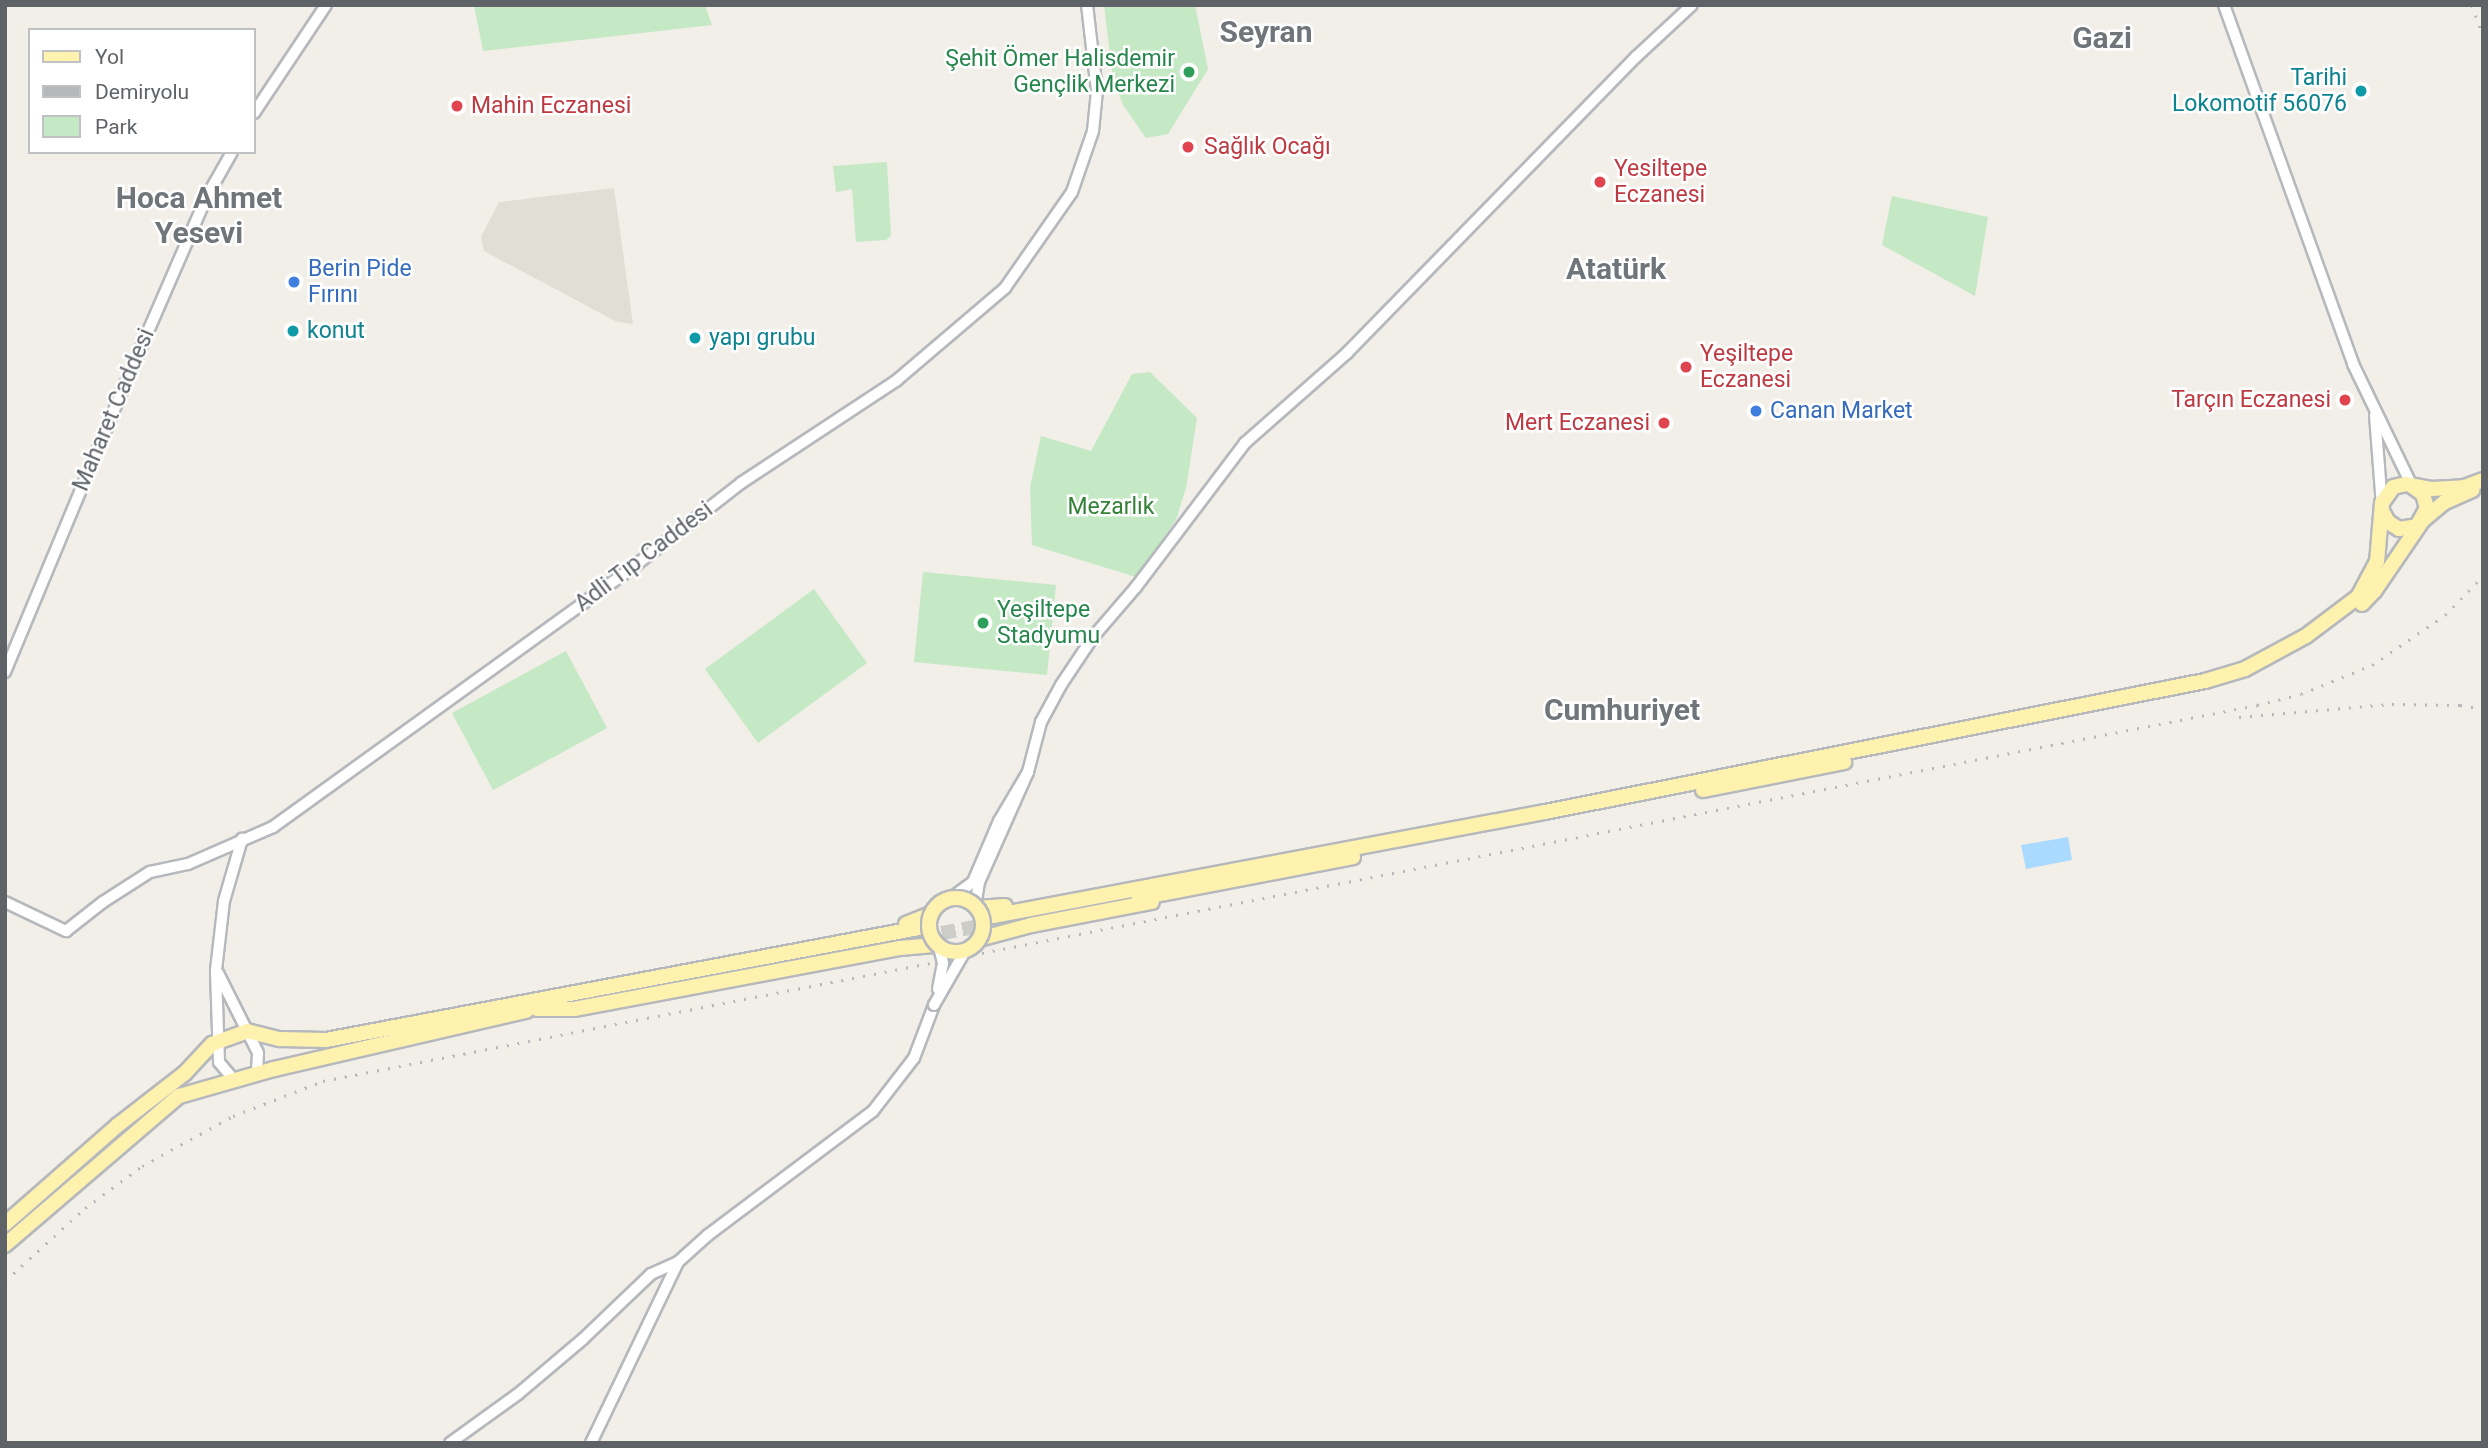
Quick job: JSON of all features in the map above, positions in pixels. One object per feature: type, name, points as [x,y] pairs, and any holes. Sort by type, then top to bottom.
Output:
[{"type":"main road","points":[[2382,510],[2388,522],[2399,529],[2412,528],[2445,502],[2483,480]]},
{"type":"main road","points":[[931,914],[929,932],[938,946],[947,951],[965,951],[979,939],[1256,871],[2206,681],[2245,669],[2306,636],[2358,597],[2370,580],[2377,562],[2382,510],[2388,492],[2399,485],[2464,490],[2483,486]]},
{"type":"main road","points":[[994,920],[2177,697],[2252,677],[2293,654],[2360,606],[2375,590],[2423,521],[2426,501],[2412,486]]},
{"type":"main road","points":[[976,907],[1043,901],[1158,879],[1256,871]]},
{"type":"main road","points":[[5,1245],[179,1096],[257,1073],[536,1005],[568,988],[903,925],[931,914],[942,901],[951,898],[968,900],[976,907],[983,922],[979,939]]},
{"type":"main road","points":[[5,1224],[216,1043],[247,1031],[280,1040],[326,1040],[536,1005],[920,932]]},
{"type":"main road","points":[[536,1005],[574,1010],[900,947],[938,946]]},
{"type":"street","points":[[256,110],[326,5]]},
{"type":"street","name":"Adli Tıp Caddesi","points":[[5,902],[66,931],[103,902],[150,872],[188,864],[272,827],[637,564],[741,483],[897,380],[1005,288],[1072,192],[1093,131],[1097,91],[1087,5]]},
{"type":"street","points":[[951,898],[973,882],[1028,772],[1041,722],[1060,685],[1093,637],[1136,587],[1245,443],[1347,353],[1636,57],[1692,5]]},
{"type":"street","points":[[2224,5],[2353,364],[2412,486]]},
{"type":"street","name":"Maharet Caddesi","points":[[5,672],[206,198],[231,154]]},
{"type":"street","points":[[2374,409],[2382,510]]},
{"type":"street","points":[[234,1080],[219,1062],[216,1043],[216,971],[224,901],[242,839]]},
{"type":"street","points":[[976,907],[979,882],[994,840]]},
{"type":"street","points":[[450,1443],[518,1394],[652,1274],[678,1262],[708,1235],[873,1111],[914,1058],[934,1005],[943,963],[938,946]]},
{"type":"street","points":[[934,1005],[965,951]]},
{"type":"street","points":[[216,971],[258,1053],[257,1073]]},
{"type":"street","points":[[591,1443],[678,1262]]},
{"type":"shaded area","points":[[614,188],[633,324],[617,322],[484,251],[481,237],[499,202]]},
{"type":"green space","points":[[474,5],[705,5],[712,25],[483,51]]},
{"type":"green space","points":[[1104,5],[1195,5],[1208,69],[1168,134],[1146,138],[1123,105],[1113,79]]},
{"type":"green space","points":[[887,162],[891,236],[886,240],[856,242],[852,189],[836,192],[833,166]]},
{"type":"green space","points":[[1892,196],[1988,217],[1975,296],[1882,245]]},
{"type":"green space","name":"Mezarlık","points":[[1150,372],[1197,418],[1186,488],[1176,520],[1136,577],[1032,545],[1030,487],[1041,436],[1091,451],[1132,374]]},
{"type":"green space","points":[[923,572],[1056,585],[1047,675],[914,662]]},
{"type":"green space","points":[[814,589],[867,663],[758,743],[705,669]]},
{"type":"green space","points":[[566,651],[607,728],[493,790],[452,713]]},
{"type":"water","points":[[2068,837],[2072,860],[2026,869],[2021,845]]},
{"type":"tunnel","points":[[921,937],[995,923]]},
{"type":"railway","points":[[2472,5],[2483,36]]},
{"type":"railway","points":[[5,1281],[85,1208],[142,1166],[233,1116],[323,1081],[2257,705],[2301,694],[2372,665],[2445,615],[2483,576]]},
{"type":"railway","points":[[2239,717],[2392,704],[2460,705],[2483,709]]},
{"type":"place","name":"Şehit Ömer Halisdemir Gençlik Merkezi","points":[[1189,72]]},
{"type":"place","name":"Tarihi Lokomotif 56076","points":[[2361,91]]},
{"type":"place","name":"Mahin Eczanesi","points":[[457,106]]},
{"type":"place","name":"Sağlık Ocağı","points":[[1188,147]]},
{"type":"place","name":"Yesiltepe Eczanesi","points":[[1600,182]]},
{"type":"place","name":"Berin Pide Fırını","points":[[294,282]]},
{"type":"place","name":"konut","points":[[293,331]]},
{"type":"place","name":"yapı grubu","points":[[695,338]]},
{"type":"place","name":"Yeşiltepe Eczanesi","points":[[1686,367]]},
{"type":"place","name":"Tarçın Eczanesi","points":[[2345,400]]},
{"type":"place","name":"Canan Market","points":[[1756,411]]},
{"type":"place","name":"Mert Eczanesi","points":[[1664,423]]},
{"type":"place","name":"Yeşiltepe Stadyumu","points":[[983,623]]},
{"type":"district","name":"Seyran","points":[[1266,32]]},
{"type":"district","name":"Gazi","points":[[2102,38]]},
{"type":"district","name":"Hoca Ahmet Yesevi","points":[[199,215]]},
{"type":"district","name":"Atatürk","points":[[1616,269]]},
{"type":"district","name":"Cumhuriyet","points":[[1622,710]]}]
